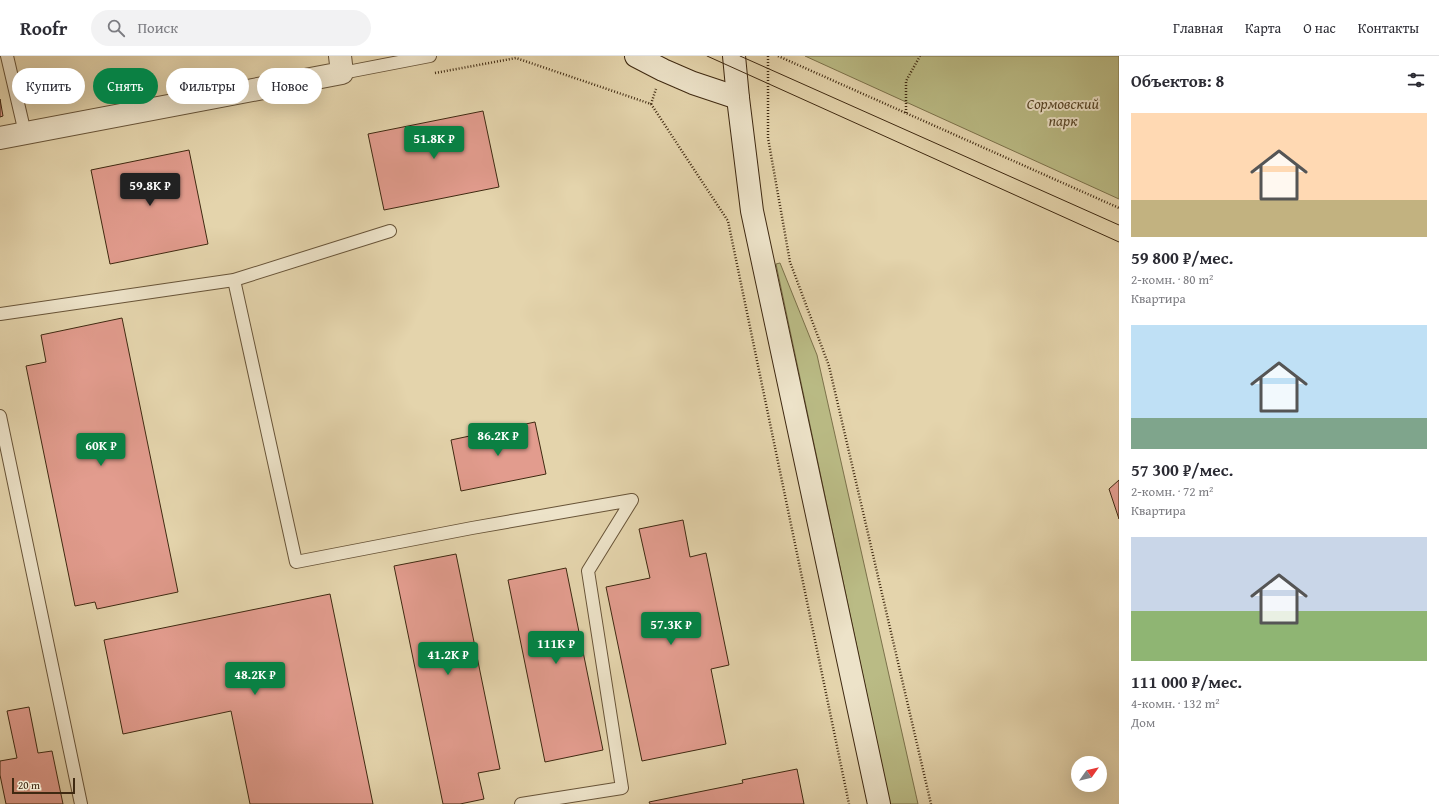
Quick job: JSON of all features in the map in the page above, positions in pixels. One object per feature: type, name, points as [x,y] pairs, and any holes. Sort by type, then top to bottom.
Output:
[{"type":"main road","points":[[636,56],[693,83],[738,98]]},
{"type":"main road","points":[[734,56],[752,211],[879,804]]},
{"type":"main road","points":[[0,138],[341,64]]},
{"type":"lane","points":[[7,56],[25,133]]},
{"type":"lane","points":[[341,64],[430,56]]},
{"type":"lane","points":[[0,314],[234,280],[390,231]]},
{"type":"lane","points":[[234,280],[296,562],[479,527],[632,500],[588,571],[622,788],[521,804]]},
{"type":"lane","points":[[0,416],[81,804]]},
{"type":"path","points":[[768,56],[768,138],[790,262],[829,366],[931,804]]},
{"type":"path","points":[[778,56],[1119,208]]},
{"type":"path","points":[[906,113],[906,81],[920,56]]},
{"type":"path","points":[[430,74],[516,58],[651,104],[728,221],[849,804]]},
{"type":"green space","name":"Сормовский парк","points":[[805,56],[1119,56],[1119,199]]},
{"type":"green space","points":[[780,263],[817,355],[918,804],[890,804],[776,264]]},
{"type":"building","points":[[0,99],[3,116],[0,117]]},
{"type":"building","points":[[483,111],[499,187],[384,210],[368,134]]},
{"type":"building","points":[[189,150],[208,244],[110,264],[91,170]]},
{"type":"building","points":[[122,318],[178,592],[97,609],[95,602],[75,606],[26,366],[46,362],[41,335]]},
{"type":"building","points":[[535,422],[546,474],[461,491],[451,440]]},
{"type":"building","points":[[1119,480],[1119,519],[1109,489]]},
{"type":"building","points":[[683,520],[690,557],[706,553],[729,665],[711,669],[726,744],[642,761],[606,587],[650,578],[639,529]]},
{"type":"building","points":[[456,554],[500,769],[478,773],[484,799],[460,804],[443,804],[394,566]]},
{"type":"building","points":[[566,568],[603,750],[545,762],[508,580]]},
{"type":"building","points":[[330,594],[373,804],[250,804],[231,711],[123,734],[104,640]]},
{"type":"building","points":[[29,707],[38,753],[52,751],[63,804],[6,804],[0,775],[0,761],[17,758],[7,711]]},
{"type":"building","points":[[797,769],[804,804],[650,804],[649,802],[743,783],[742,780]]},
{"type":"tram line","points":[[707,56],[1119,242]]},
{"type":"tram line","points":[[740,56],[1119,225]]}]
